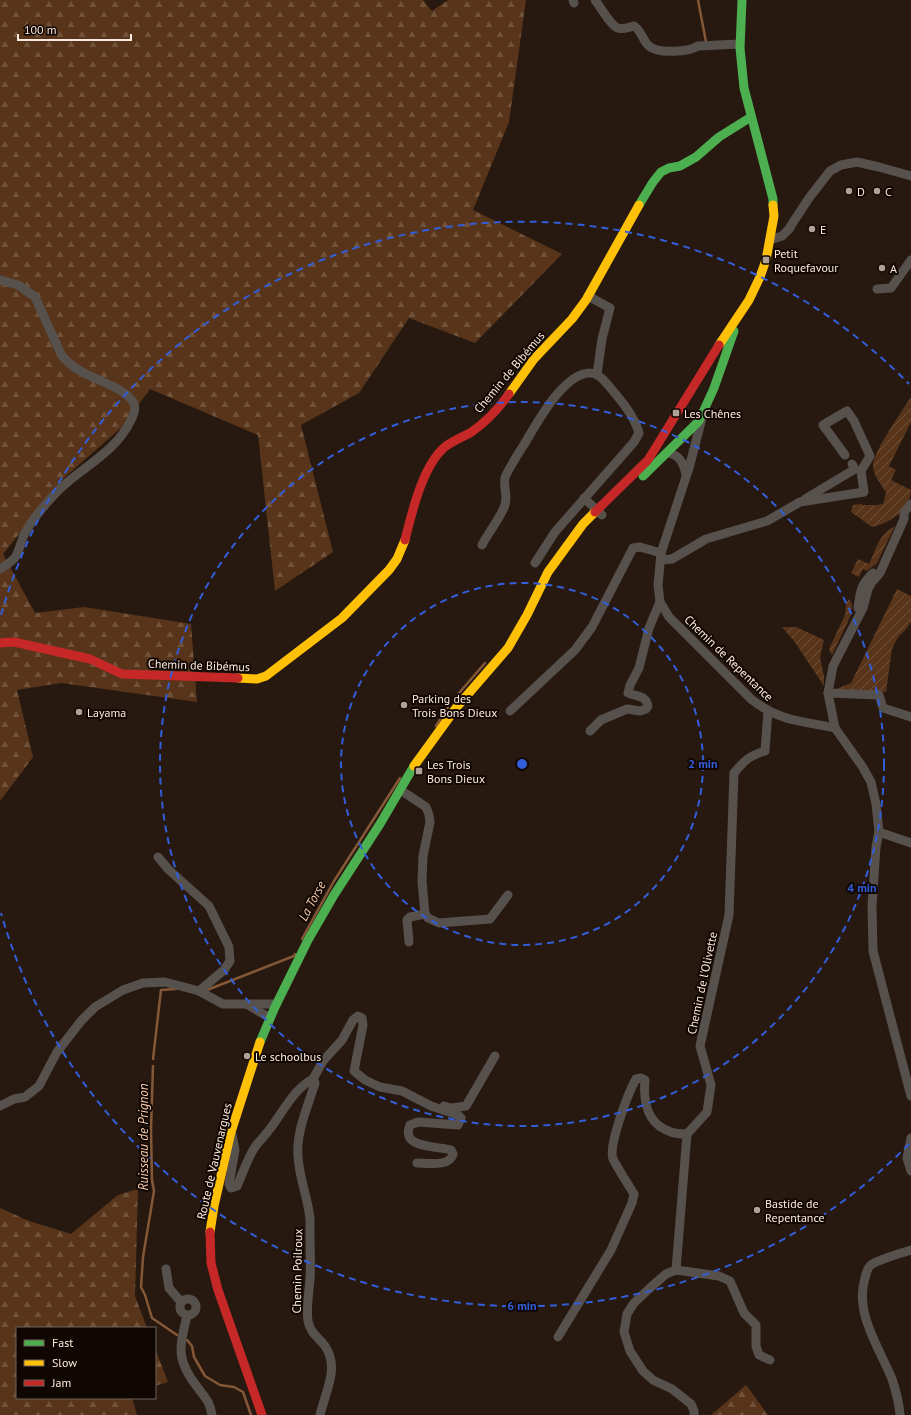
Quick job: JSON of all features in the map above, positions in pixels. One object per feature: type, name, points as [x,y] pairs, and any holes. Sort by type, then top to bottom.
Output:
[{"type":"main road","points":[[380,824],[416,762],[456,708],[508,648],[524,622],[548,572],[566,547],[576,541],[648,460],[706,364],[752,295],[760,277],[766,260],[774,216],[773,199],[744,88],[740,44],[742,0]]},
{"type":"main road","name":"Chemin de Bibémus","points":[[0,643],[14,642],[90,659],[122,674],[257,679],[266,676],[342,618],[389,570],[402,549],[415,503],[427,472],[436,456],[446,446],[471,432],[493,413],[505,400],[534,359],[572,319],[588,296],[635,212],[653,182],[661,172],[668,168],[680,166],[696,157],[719,137],[751,117]]},
{"type":"main road","points":[[600,513],[699,421],[719,372],[739,315]]},
{"type":"main road","points":[[706,364],[714,363],[718,367],[719,372]]},
{"type":"main road","points":[[670,423],[677,432],[686,434]]},
{"type":"main road","points":[[670,423],[677,443]]},
{"type":"main road","points":[[380,824],[404,793],[422,766],[444,724]]},
{"type":"main road","name":"Route de Vauvenargues","points":[[262,1415],[218,1290],[211,1263],[210,1235],[214,1206],[232,1132],[255,1055],[270,1018],[310,935],[380,824]]},
{"type":"street","points":[[595,0],[612,26],[619,29],[634,26],[639,29],[647,45],[652,48],[675,51],[698,46],[740,44]]},
{"type":"street","points":[[770,240],[782,236],[830,171],[841,165],[857,162],[911,176]]},
{"type":"street","points":[[876,289],[891,288],[911,260]]},
{"type":"street","points":[[0,280],[18,285],[35,297],[63,357],[69,365],[124,392],[134,404],[135,411],[124,433],[117,442],[98,459],[69,481],[40,512],[25,533],[16,556],[0,569]]},
{"type":"street","points":[[588,296],[610,308],[602,339],[597,374]]},
{"type":"street","points":[[482,545],[504,506],[506,497],[505,478],[551,402],[563,387],[575,378],[591,373],[597,374],[606,382],[620,400],[636,423],[639,433],[634,442],[555,532],[535,563]]},
{"type":"street","points":[[800,502],[864,492],[861,471],[870,456],[854,421],[847,411],[823,425],[845,455]]},
{"type":"street","name":"Chemin de Repentance","points":[[703,413],[661,557],[658,585],[660,602],[669,617],[752,699],[768,711],[785,718],[835,728]]},
{"type":"street","points":[[677,443],[687,472]]},
{"type":"street","points":[[667,452],[675,454],[681,460],[687,472]]},
{"type":"street","points":[[510,711],[575,650],[592,627],[633,548],[640,547],[661,557],[672,559],[706,539],[767,521],[855,469],[852,464]]},
{"type":"street","points":[[584,498],[600,513]]},
{"type":"street","points":[[910,507],[903,515],[908,522],[898,536],[886,560],[862,586],[859,595],[856,621],[833,666],[828,693],[835,728],[862,766],[871,782],[876,804],[879,832],[876,847],[872,906],[873,951],[911,1096]]},
{"type":"street","points":[[590,731],[601,720],[626,709],[640,711],[646,710],[648,706],[647,702],[642,697],[634,696],[628,693],[639,668],[649,628],[660,602]]},
{"type":"street","points":[[828,693],[879,695],[883,708],[911,717]]},
{"type":"street","points":[[825,726],[831,709]]},
{"type":"street","name":"Chemin de l'Olivette","points":[[687,1134],[706,1112],[712,1085],[700,1046],[729,915],[734,773],[752,755],[766,751],[768,711]]},
{"type":"street","points":[[404,793],[426,807],[429,815],[430,822],[423,856],[422,881],[425,914],[428,918],[439,923],[490,919],[508,895]]},
{"type":"street","points":[[879,832],[911,843]]},
{"type":"street","points":[[158,857],[169,870],[209,906],[229,947],[230,961],[227,966],[199,991]]},
{"type":"street","points":[[409,942],[407,920],[410,917],[425,914]]},
{"type":"street","points":[[0,1106],[14,1099],[24,1097],[39,1086],[57,1052],[81,1021],[95,1007],[123,990],[143,983],[165,982],[199,991],[223,1004],[276,1005]]},
{"type":"street","points":[[247,1004],[270,1018]]},
{"type":"street","points":[[232,1132],[235,1150],[229,1184],[231,1188],[237,1186],[255,1146],[270,1130],[280,1114],[298,1091],[312,1079],[323,1061],[342,1040],[353,1020],[358,1016],[362,1018],[362,1025],[354,1071],[365,1080],[380,1088],[402,1091],[413,1098],[458,1115],[461,1118],[458,1125],[418,1122],[410,1125],[408,1135],[413,1142],[417,1144],[445,1148],[451,1150],[453,1154],[449,1161],[443,1163],[417,1163]]},
{"type":"street","points":[[438,1108],[444,1106],[451,1108],[466,1106],[495,1056]]},
{"type":"street","points":[[558,1337],[611,1250],[632,1203],[634,1194],[613,1158],[612,1146],[630,1090],[636,1079],[641,1078],[645,1080],[644,1088],[647,1114],[656,1124],[672,1133],[687,1134],[676,1270]]},
{"type":"street","name":"Chemin Poilroux","points":[[312,1079],[315,1083],[300,1136],[298,1154],[299,1169],[310,1218],[311,1267],[308,1320],[310,1330],[324,1344],[330,1353],[332,1373],[329,1388],[322,1404],[320,1415]]},
{"type":"street","points":[[911,1138],[907,1158],[911,1171]]},
{"type":"street","points":[[900,1415],[899,1404],[892,1379],[875,1344],[862,1303],[863,1284],[866,1272],[871,1264],[911,1250]]},
{"type":"street","points":[[166,1269],[169,1288],[180,1302]]},
{"type":"street","points":[[694,1415],[691,1404],[672,1389],[653,1380],[643,1371],[630,1351],[624,1332],[628,1314],[634,1303],[666,1274],[676,1270],[719,1276],[730,1281],[744,1313],[756,1325],[756,1346],[759,1355],[770,1360]]},
{"type":"street","points":[[187,1316],[184,1315],[179,1309],[180,1302],[185,1298],[194,1301],[196,1305],[192,1314],[187,1316],[182,1336],[180,1357],[187,1375],[210,1404],[212,1415]]},
{"type":"green space","points":[[0,0],[423,0],[432,11],[448,0],[526,0],[509,122],[473,210],[562,254],[475,343],[409,318],[359,393],[301,425],[333,552],[275,591],[258,435],[150,389],[121,428],[65,477],[3,554],[35,613],[84,607],[191,624],[197,702],[61,683],[17,690],[33,757],[0,801]]},
{"type":"green space","points":[[911,397],[911,422],[889,466],[896,470],[891,480],[911,490],[910,497],[903,509],[892,519],[872,527],[851,512],[853,505],[883,504],[886,493],[874,472],[874,459],[883,441]]},
{"type":"green space","points":[[895,526],[877,563],[867,571],[863,569],[859,577],[851,573],[858,559],[869,564],[881,538]]},
{"type":"green space","points":[[897,589],[911,596],[911,622],[898,637],[892,649],[886,692],[834,690],[851,683]]},
{"type":"green space","points":[[849,599],[852,604],[851,615],[832,655],[829,649],[845,615],[846,604]]},
{"type":"green space","points":[[782,627],[796,627],[824,640],[820,657],[824,676],[824,686],[794,641]]},
{"type":"green space","points":[[138,1189],[135,1296],[147,1327],[16,1327],[16,1399],[132,1399],[137,1415],[0,1415],[0,1208],[29,1221],[71,1234],[118,1195]]},
{"type":"green space","points":[[156,1351],[168,1382],[156,1386]]},
{"type":"green space","points":[[746,1385],[768,1415],[711,1415]]},
{"type":"waterway","name":"La Torse","points":[[698,0],[706,42]]},
{"type":"waterway","name":"La Torse","points":[[453,700],[485,663]]},
{"type":"waterway","name":"La Torse","points":[[436,726],[448,707]]},
{"type":"waterway","name":"La Torse","points":[[302,939],[334,881],[400,778]]},
{"type":"waterway","name":"La Torse","points":[[207,990],[294,956],[295,954]]},
{"type":"waterway","name":"Ruisseau de Prignon","points":[[153,1059],[161,990],[176,989]]},
{"type":"waterway","name":"Ruisseau de Prignon","points":[[153,1066],[151,1130],[152,1180],[154,1191],[143,1257],[141,1287],[152,1318],[177,1335]]},
{"type":"waterway","name":"Ruisseau de Prignon","points":[[187,1340],[192,1346],[194,1357],[205,1376],[220,1385],[234,1387],[243,1392],[251,1415]]},
{"type":"traffic: fast","points":[[742,0],[740,48],[744,88],[773,199],[773,205]]},
{"type":"traffic: fast","points":[[639,205],[661,172],[669,168],[680,166],[696,157],[719,137],[751,117]]},
{"type":"traffic: fast","points":[[643,476],[699,421],[714,388],[734,331]]},
{"type":"traffic: fast","points":[[260,1042],[275,1007],[308,940],[334,895],[380,824],[414,766]]},
{"type":"traffic: slow","points":[[509,394],[534,359],[572,319],[586,300],[639,205]]},
{"type":"traffic: slow","points":[[719,345],[749,300],[760,277],[766,260],[774,216],[773,205]]},
{"type":"traffic: slow","points":[[414,766],[456,708],[508,648],[527,615],[548,572],[583,524],[595,512]]},
{"type":"traffic: slow","points":[[238,678],[257,679],[266,676],[342,618],[389,570],[397,559],[405,540]]},
{"type":"traffic: slow","points":[[210,1232],[214,1206],[231,1132],[260,1042]]},
{"type":"traffic: jam","points":[[595,512],[648,460],[719,345]]},
{"type":"traffic: jam","points":[[405,540],[420,489],[431,464],[438,454],[446,446],[470,433],[481,425],[509,394]]},
{"type":"traffic: jam","points":[[0,643],[14,642],[90,659],[122,674],[238,678]]},
{"type":"traffic: jam","points":[[210,1232],[211,1263],[218,1290],[262,1415]]},
{"type":"place","name":"D","points":[[849,191]]},
{"type":"place","name":"C","points":[[877,191]]},
{"type":"place","name":"E","points":[[812,229]]},
{"type":"place","name":"Petit Roquefavour","points":[[766,260]]},
{"type":"place","name":"A","points":[[882,268]]},
{"type":"place","name":"Les Chênes","points":[[676,413]]},
{"type":"place","name":"Parking des Trois Bons Dieux","points":[[404,705]]},
{"type":"place","name":"Layama","points":[[79,712]]},
{"type":"place","name":"Les Trois Bons Dieux","points":[[419,771]]},
{"type":"place","name":"Le schoolbus","points":[[247,1056]]},
{"type":"place","name":"Bastide de Repentance","points":[[757,1210]]}]
